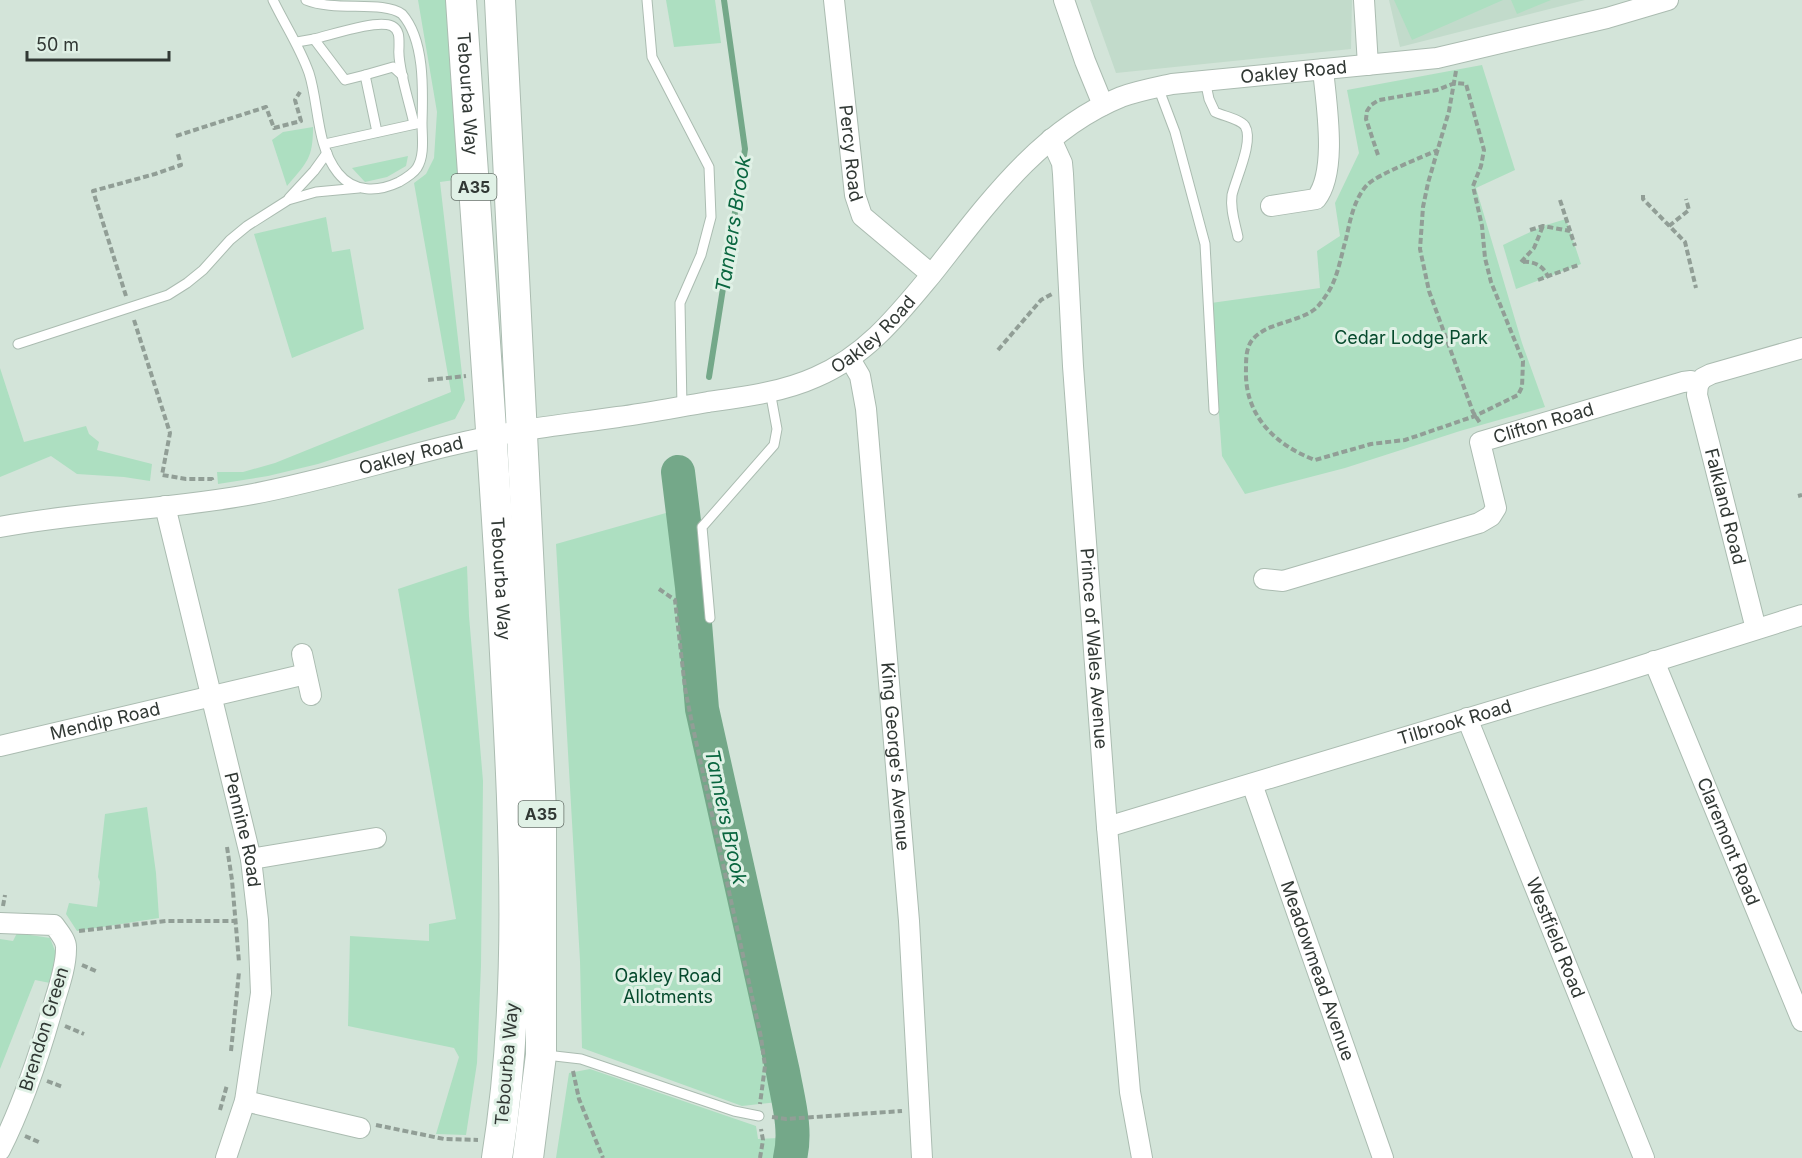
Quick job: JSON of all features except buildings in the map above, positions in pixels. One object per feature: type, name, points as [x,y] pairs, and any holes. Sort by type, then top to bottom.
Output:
[{"type":"main road","name":"Tebourba Way","points":[[461,0],[489,374],[514,829],[515,929],[511,1040],[505,1108],[488,1149]]},
{"type":"main road","name":"Tebourba Way","points":[[500,0],[541,810],[541,1055],[528,1158]]},
{"type":"street","name":"Percy Road","points":[[834,0],[855,195],[859,211],[867,222],[932,274]]},
{"type":"street","points":[[1064,0],[1103,105]]},
{"type":"street","points":[[1364,0],[1368,65]]},
{"type":"street","name":"Oakley Road","points":[[0,527],[85,514],[216,501],[292,486],[492,436],[682,407],[802,383],[850,359],[893,321],[1011,177],[1051,140],[1103,105],[1132,93],[1205,80],[1437,58],[1607,18],[1668,0]]},
{"type":"street","points":[[1271,206],[1316,199],[1323,190],[1329,145],[1323,69]]},
{"type":"street","name":"Prince of Wales Avenue","points":[[1051,140],[1062,163],[1068,284],[1107,828],[1130,1092],[1142,1158]]},
{"type":"street","name":"Clifton Road","points":[[1264,579],[1283,581],[1479,523],[1491,516],[1496,508],[1480,442],[1683,382],[1691,381],[1698,384],[1711,374],[1802,348]]},
{"type":"street","name":"King George's Avenue","points":[[850,359],[861,376],[866,409],[909,921],[922,1158]]},
{"type":"street","name":"Falkland Road","points":[[1698,384],[1697,395],[1756,629]]},
{"type":"street","name":"Pennine Road","points":[[165,506],[251,859],[258,920],[261,993],[245,1101],[226,1158]]},
{"type":"street","name":"Tilbrook Road","points":[[1107,828],[1802,615]]},
{"type":"street","points":[[302,654],[311,695]]},
{"type":"street","name":"Claremont Road","points":[[1654,661],[1802,1021]]},
{"type":"street","name":"Mendip Road","points":[[0,746],[306,674]]},
{"type":"street","name":"Westfield Road","points":[[1467,718],[1644,1158]]},
{"type":"street","name":"Meadowmead Avenue","points":[[1252,784],[1383,1158]]},
{"type":"street","points":[[251,859],[376,838]]},
{"type":"street","points":[[0,923],[54,926],[60,933]]},
{"type":"street","name":"Brendon Green","points":[[0,1150],[23,1099],[43,1045],[62,975],[67,947],[60,933]]},
{"type":"street","points":[[245,1101],[360,1128]]},
{"type":"lane","points":[[273,0],[297,42],[310,77],[326,148],[337,172],[359,188]]},
{"type":"lane","points":[[306,0],[331,6],[382,3],[394,6],[402,14],[411,29],[417,48],[423,88],[418,124]]},
{"type":"lane","points":[[647,0],[652,57],[709,167],[711,217],[701,255],[680,303],[682,407]]},
{"type":"lane","points":[[288,200],[316,192],[359,188],[377,190],[389,186],[417,169],[422,149],[418,124],[403,75],[398,34],[391,26],[379,24],[297,42]]},
{"type":"lane","points":[[314,39],[345,80],[393,67],[403,75]]},
{"type":"lane","points":[[365,75],[377,132]]},
{"type":"lane","points":[[1205,80],[1209,99],[1215,112],[1241,122],[1247,132],[1247,142],[1232,196],[1232,211],[1238,237]]},
{"type":"lane","points":[[1158,87],[1175,132],[1205,244],[1214,410]]},
{"type":"lane","points":[[18,344],[168,294],[203,270],[230,240],[247,226],[288,200],[314,171],[326,148],[377,132],[418,124]]},
{"type":"lane","points":[[710,618],[702,527],[774,445],[777,429],[770,391]]},
{"type":"lane","points":[[541,1055],[581,1059],[734,1111],[759,1116]]},
{"type":"path","points":[[1458,53],[1455,83],[1423,207],[1420,249],[1429,291],[1475,416],[1490,439]]},
{"type":"path","points":[[176,136],[266,107],[274,128],[301,121],[295,100],[310,77]]},
{"type":"path","points":[[1378,155],[1366,119],[1366,111],[1371,105],[1379,100],[1437,90],[1455,83],[1466,84],[1484,150],[1481,166],[1473,186],[1482,226],[1485,258],[1491,282],[1523,361],[1523,381],[1518,395],[1475,416],[1405,440],[1371,444],[1315,460],[1286,446],[1255,415],[1248,399],[1245,378],[1246,352],[1251,340],[1259,333],[1315,309],[1321,302],[1337,273],[1359,196],[1369,183],[1438,150]]},
{"type":"path","points":[[178,154],[181,165],[93,191],[170,433],[162,475],[186,479],[212,479],[216,501]]},
{"type":"path","points":[[1643,195],[1643,199],[1685,243],[1696,288]]},
{"type":"path","points":[[1669,226],[1689,210],[1686,199]]},
{"type":"path","points":[[1560,200],[1575,246]]},
{"type":"path","points":[[1530,230],[1543,226],[1570,231]]},
{"type":"path","points":[[1543,226],[1534,248],[1520,262],[1528,261],[1539,265],[1548,277]]},
{"type":"path","points":[[1538,280],[1578,265]]},
{"type":"path","points":[[998,350],[1041,300],[1068,284]]},
{"type":"path","points":[[428,380],[489,374]]},
{"type":"path","points":[[659,589],[675,600],[685,688],[761,1037],[765,1066],[759,1116],[763,1140],[760,1158]]},
{"type":"path","points":[[226,842],[236,921],[239,974],[230,1060]]},
{"type":"path","points":[[60,933],[166,921],[258,920]]},
{"type":"path","points":[[572,1058],[579,1099],[603,1158]]},
{"type":"path","points":[[219,1114],[228,1081]]},
{"type":"path","points":[[786,1119],[920,1110]]},
{"type":"path","points":[[360,1128],[379,1124],[488,1149]]},
{"type":"shaded area","points":[[1090,0],[1352,0],[1351,49],[1116,73]]},
{"type":"shaded area","points":[[1389,0],[1585,0],[1400,47]]},
{"type":"green space","points":[[418,0],[449,0],[462,179],[440,182],[465,400],[455,419],[318,464],[268,476],[218,484],[217,472],[243,472],[275,463],[451,392],[414,183],[426,174],[434,158],[437,112]]},
{"type":"green space","points":[[666,0],[715,0],[721,43],[674,47]]},
{"type":"green space","points":[[1394,0],[1503,0],[1412,40]]},
{"type":"green space","points":[[1511,0],[1551,0],[1517,14]]},
{"type":"green space","name":"Cedar Lodge Park","points":[[1482,65],[1515,170],[1476,188],[1522,343],[1545,407],[1460,431],[1345,468],[1245,494],[1222,456],[1211,303],[1320,288],[1317,251],[1340,236],[1335,203],[1359,153],[1347,90]]},
{"type":"green space","points":[[313,127],[312,146],[307,160],[287,186],[272,140],[283,132]]},
{"type":"green space","points":[[408,156],[406,166],[387,177],[365,182],[352,168]]},
{"type":"green space","points":[[326,217],[332,252],[350,249],[364,329],[292,358],[254,234]]},
{"type":"green space","points":[[1566,219],[1581,264],[1516,289],[1503,245],[1543,226]]},
{"type":"green space","points":[[0,368],[24,442],[86,426],[89,434],[99,442],[97,450],[152,464],[150,481],[77,474],[51,456],[0,477]]},
{"type":"green space","name":"Oakley Road Allotments","points":[[673,511],[697,711],[775,1068],[778,1102],[742,1106],[582,1048],[580,961],[556,544]]},
{"type":"green space","points":[[467,566],[483,781],[481,966],[477,1063],[466,1135],[436,1134],[459,1057],[454,1048],[348,1026],[350,936],[429,941],[429,924],[456,919],[398,589]]},
{"type":"green space","points":[[147,807],[156,873],[159,918],[77,931],[66,914],[69,903],[97,907],[105,814]]},
{"type":"green space","points":[[17,933],[50,938],[57,956],[50,983],[35,980],[0,1069],[0,939],[13,941]]},
{"type":"green space","points":[[590,1069],[756,1126],[758,1139],[779,1138],[777,1158],[556,1158],[569,1073]]},
{"type":"waterway","name":"Tanners Brook","points":[[709,377],[745,149],[724,0]]},
{"type":"waterway","name":"Tanners Brook","points":[[678,472],[692,587],[702,709],[783,1072],[793,1137],[790,1158]]}]
